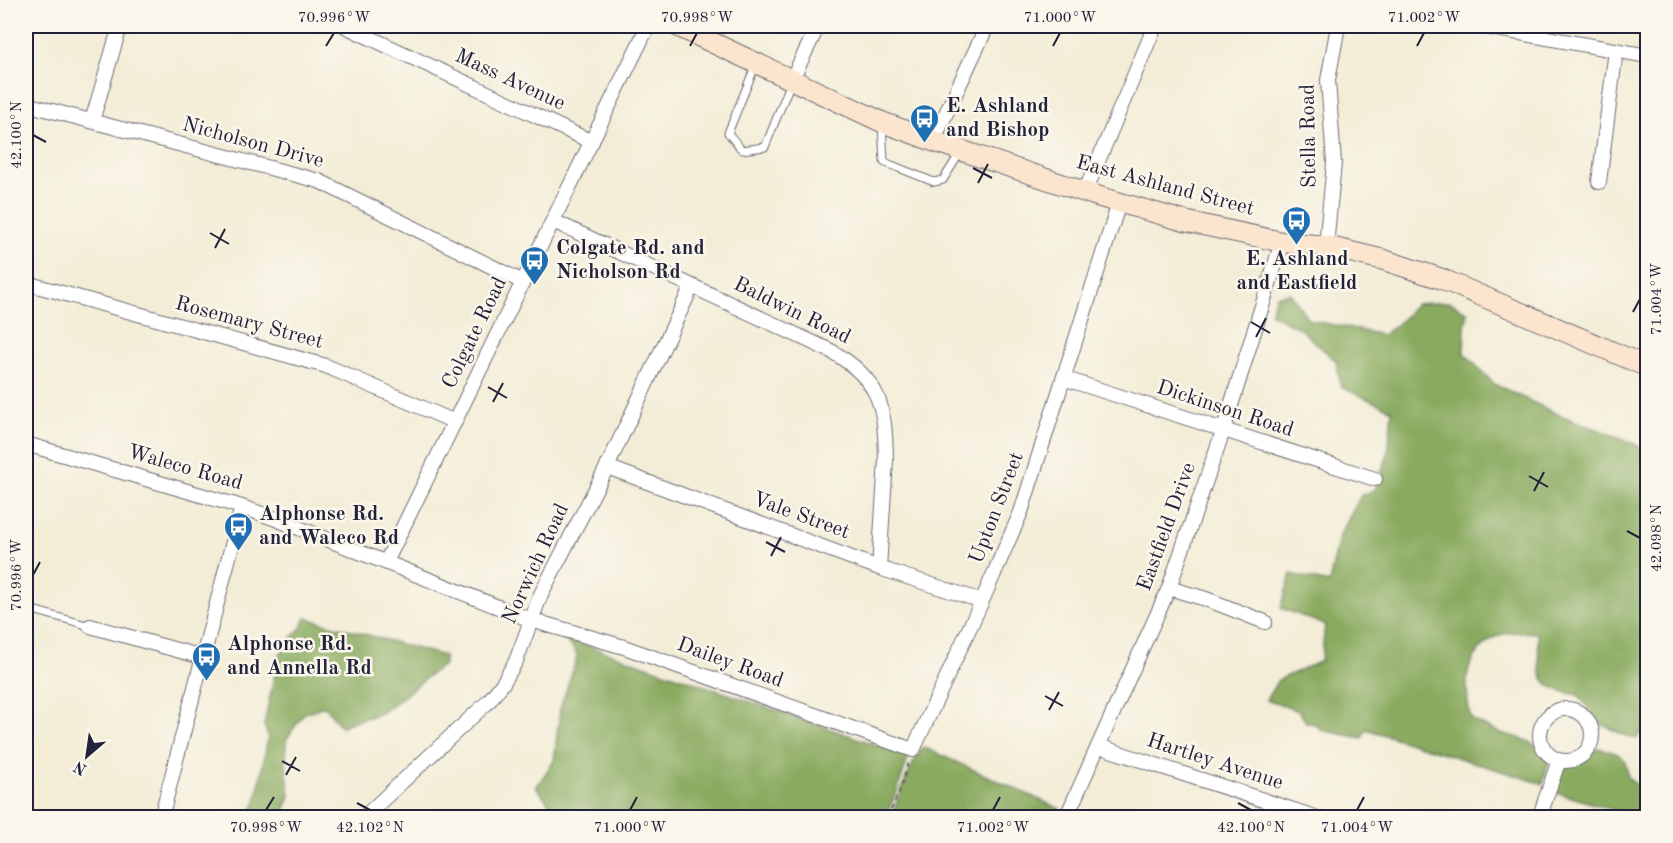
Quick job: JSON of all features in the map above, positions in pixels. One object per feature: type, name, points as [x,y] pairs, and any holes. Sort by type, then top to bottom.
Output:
[{"type":"main road","name":"East Ashland Street","points":[[677,26],[882,122],[933,141],[1119,203],[1184,221],[1282,242],[1326,246],[1384,260],[1442,279],[1647,367]]},
{"type":"street","points":[[92,121],[120,26]]},
{"type":"street","name":"Mass Avenue","points":[[345,26],[591,142]]},
{"type":"street","name":"Colgate Road","points":[[386,562],[648,26]]},
{"type":"street","points":[[792,79],[818,26]]},
{"type":"street","points":[[933,141],[987,26]]},
{"type":"street","points":[[1085,192],[1155,26]]},
{"type":"street","name":"Stella Road","points":[[1326,246],[1334,163],[1328,80],[1338,26]]},
{"type":"street","points":[[1480,26],[1647,56]]},
{"type":"street","points":[[1599,182],[1616,50]]},
{"type":"street","name":"Nicholson Drive","points":[[26,104],[319,181],[524,282]]},
{"type":"street","name":"Upton Street","points":[[913,750],[1021,513],[1119,203]]},
{"type":"street","name":"Baldwin Road","points":[[553,221],[831,351],[866,377],[880,404],[885,434],[886,460],[879,568]]},
{"type":"street","name":"Eastfield Drive","points":[[1066,818],[1169,588],[1223,431],[1282,242]]},
{"type":"street","name":"Rosemary Street","points":[[26,283],[327,366],[455,422]]},
{"type":"street","name":"Norwich Road","points":[[363,818],[489,701],[504,683],[516,662],[541,594],[607,467],[692,286]]},
{"type":"street","name":"Dickinson Road","points":[[1063,378],[1375,479]]},
{"type":"street","name":"Waleco Road","points":[[26,444],[242,507],[531,620]]},
{"type":"street","name":"Vale Street","points":[[607,467],[879,568],[982,602]]},
{"type":"street","points":[[161,818],[242,507]]},
{"type":"street","points":[[1169,588],[1206,599],[1265,622]]},
{"type":"street","name":"Dailey Road","points":[[531,620],[624,647],[913,750]]},
{"type":"street","points":[[90,626],[202,657]]},
{"type":"street","name":"Hartley Avenue","points":[[1098,746],[1318,818]]},
{"type":"street","points":[[1539,818],[1559,760]]},
{"type":"lane","points":[[757,63],[728,133],[742,150],[765,147],[792,79]]},
{"type":"lane","points":[[882,122],[884,162],[934,182],[944,180],[962,151]]},
{"type":"lane","points":[[26,609],[90,626]]},
{"type":"path","points":[[887,818],[899,793],[913,750]]},
{"type":"green space","points":[[1290,293],[1309,320],[1383,335],[1403,319],[1416,304],[1450,302],[1468,313],[1464,353],[1494,384],[1557,414],[1631,442],[1647,452],[1648,731],[1643,731],[1636,739],[1626,736],[1601,724],[1578,695],[1552,688],[1542,675],[1537,633],[1504,634],[1487,643],[1476,655],[1469,669],[1467,694],[1471,719],[1495,731],[1532,743],[1549,759],[1543,784],[1366,729],[1362,738],[1320,730],[1318,725],[1306,722],[1299,711],[1266,700],[1278,680],[1321,661],[1325,625],[1281,608],[1291,574],[1329,583],[1339,537],[1361,495],[1375,490],[1388,454],[1392,410],[1341,387],[1336,361],[1299,328],[1270,313],[1276,296]]},
{"type":"green space","points":[[306,618],[444,656],[444,665],[397,702],[371,717],[350,722],[341,727],[325,706],[304,713],[286,740],[290,796],[282,817],[248,817],[256,802],[268,737],[264,725],[278,658]]},
{"type":"green space","points":[[560,636],[909,756],[896,794],[885,817],[560,817],[536,787],[554,761],[560,709],[577,657],[575,650]]},
{"type":"green space","points":[[923,747],[1060,809],[1057,818],[890,818],[909,772]]},
{"type":"green space","points":[[1598,748],[1617,754],[1623,759],[1628,778],[1647,793],[1647,817],[1626,817],[1620,812],[1552,791],[1561,770]]},
{"type":"place","name":"E. Ashland and Bishop","points":[[925,144]]},
{"type":"place","name":"E. Ashland and Eastfield","points":[[1297,246]]},
{"type":"place","name":"Colgate Rd. and Nicholson Rd","points":[[535,286]]},
{"type":"place","name":"Alphonse Rd. and Waleco Rd","points":[[238,552]]},
{"type":"place","name":"Alphonse Rd. and Annella Rd","points":[[206,682]]}]
